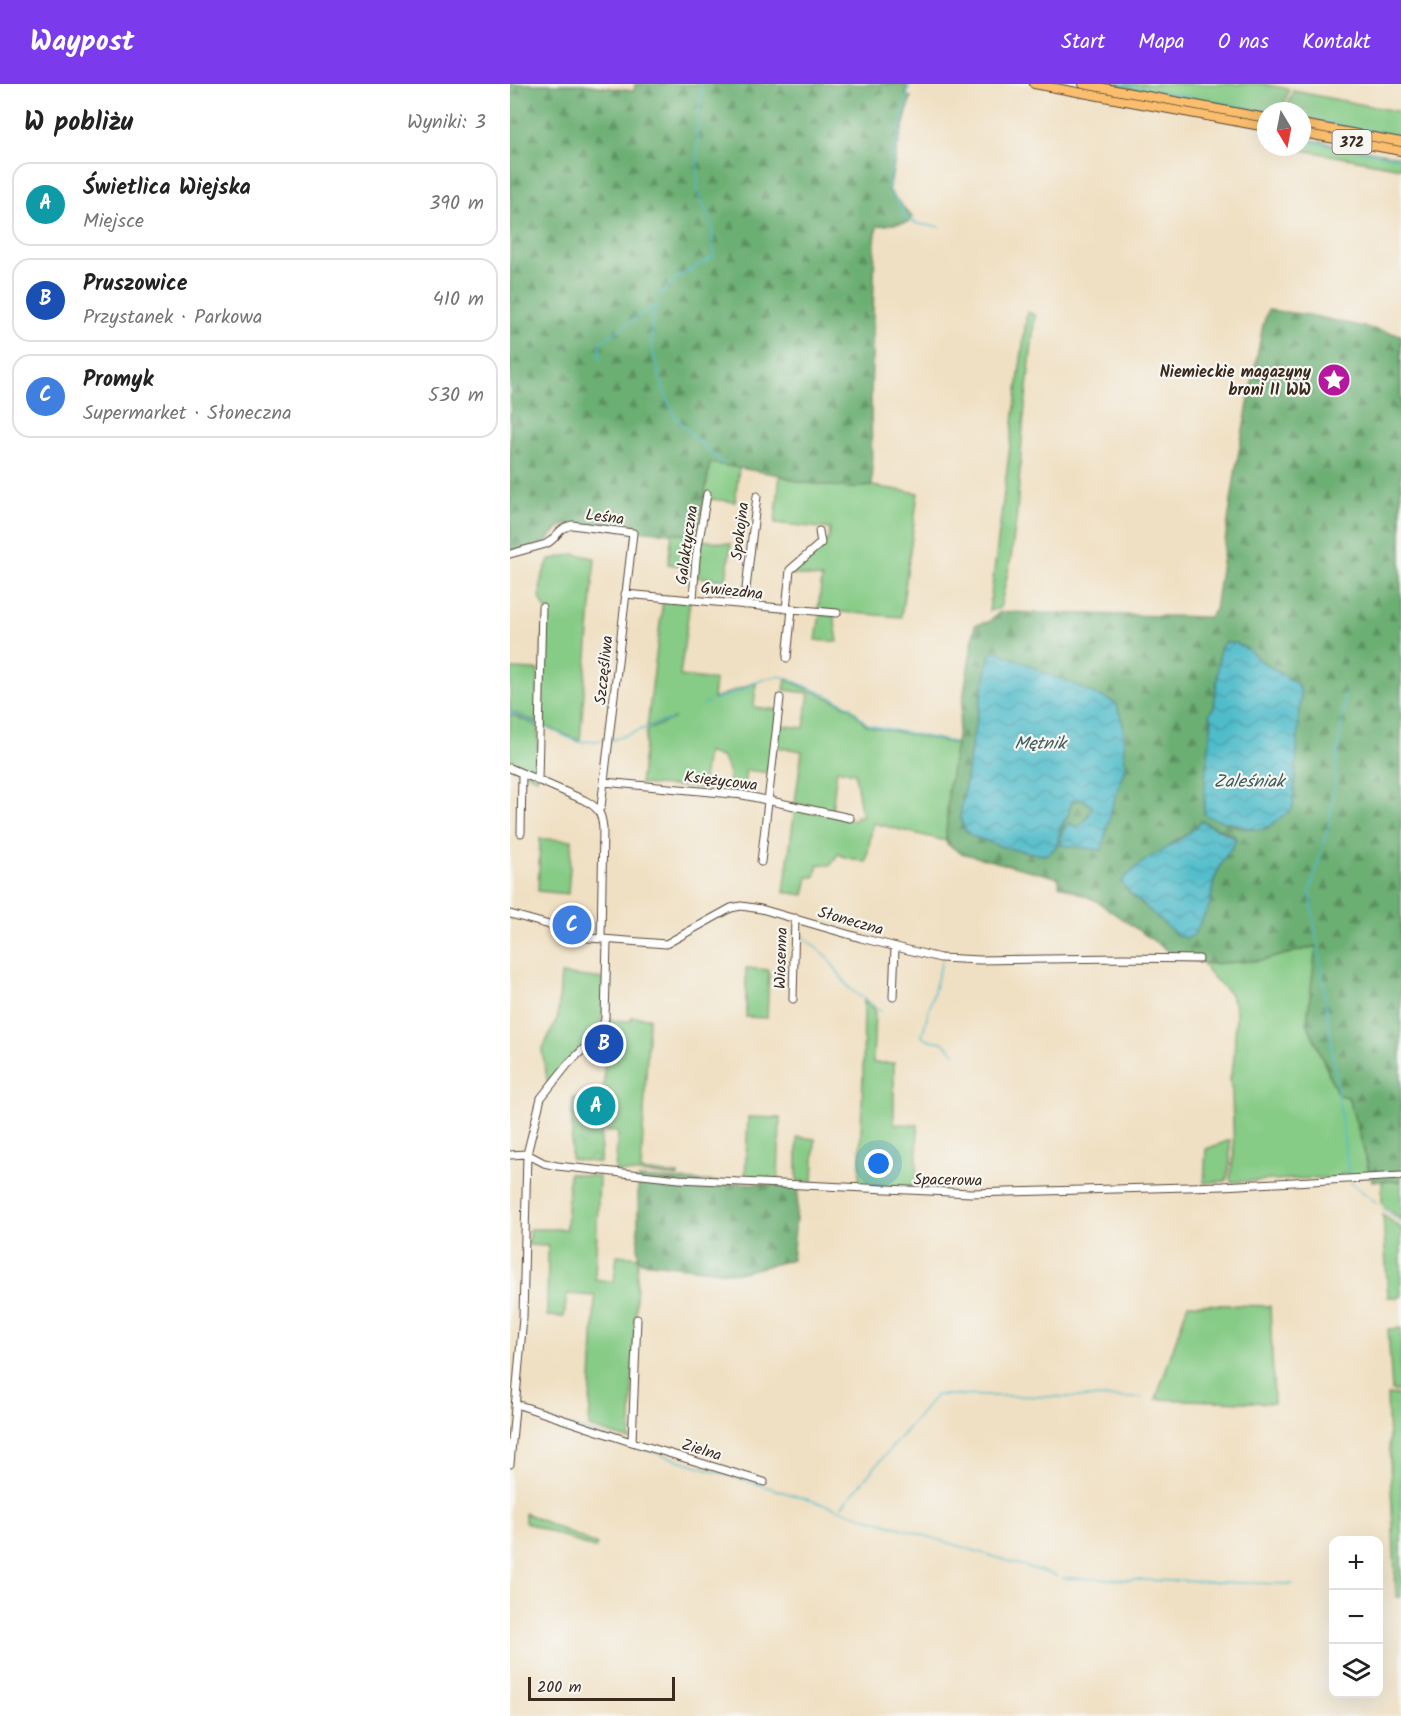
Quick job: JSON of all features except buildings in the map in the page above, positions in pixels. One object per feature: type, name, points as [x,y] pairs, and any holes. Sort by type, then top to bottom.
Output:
[{"type":"main road","points":[[1034,84],[1257,125]]},
{"type":"main road","points":[[1083,84],[1257,116]]},
{"type":"main road","name":"372","points":[[1311,126],[1401,142]]},
{"type":"main road","name":"372","points":[[1311,135],[1401,152]]},
{"type":"street","name":"Galaktyczna","points":[[693,599],[696,558],[706,494]]},
{"type":"street","name":"Spokojna","points":[[744,605],[757,496]]},
{"type":"street","name":"Leśna","points":[[510,554],[551,542],[557,532],[572,525],[633,532]]},
{"type":"street","points":[[788,658],[790,570],[821,543],[819,531]]},
{"type":"street","name":"Szczęśliwa","points":[[598,809],[601,807],[633,532]]},
{"type":"street","name":"Gwiezdna","points":[[625,594],[837,613]]},
{"type":"street","points":[[538,781],[543,607]]},
{"type":"street","name":"Księżycowa","points":[[604,782],[714,791],[770,800],[780,698]]},
{"type":"street","points":[[510,768],[584,800],[598,809],[601,815],[605,1018],[602,1030],[568,1064],[541,1098],[527,1154],[523,1318],[510,1464]]},
{"type":"street","points":[[521,833],[522,774]]},
{"type":"street","points":[[761,862],[770,800],[850,818]]},
{"type":"street","name":"Słoneczna","points":[[510,914],[553,926],[576,937],[666,944],[737,906],[761,909],[940,958],[980,960],[1199,959]]},
{"type":"street","name":"Wiosenna","points":[[793,999],[795,918]]},
{"type":"street","points":[[893,997],[896,947]]},
{"type":"street","points":[[510,1155],[527,1154]]},
{"type":"street","name":"Spacerowa","points":[[527,1154],[544,1163],[557,1166],[648,1176],[971,1193],[1228,1186],[1401,1176]]},
{"type":"street","points":[[632,1442],[637,1319]]},
{"type":"street","name":"Zielna","points":[[516,1407],[764,1482]]},
{"type":"green space","points":[[510,84],[583,84],[634,91],[635,84],[907,84],[906,96],[911,97],[889,191],[912,217],[908,222],[877,226],[875,242],[871,396],[872,486],[850,488],[799,482],[780,475],[710,463],[698,535],[565,525],[558,528],[545,543],[510,552]]},
{"type":"green space","points":[[1106,84],[1263,84],[1289,89],[1285,102],[1257,102],[1257,111]]},
{"type":"green space","points":[[1293,91],[1401,112],[1401,138],[1311,123],[1311,102],[1289,102]]},
{"type":"green space","points":[[1311,140],[1401,157],[1401,168],[1311,152]]},
{"type":"green space","points":[[1268,310],[1309,315],[1401,335],[1401,1181],[1372,1181],[1348,1097],[1338,1095],[1307,1022],[1316,946],[1264,960],[1210,964],[1177,957],[1095,900],[1059,885],[1059,878],[961,853],[946,841],[948,792],[975,625],[988,622],[1000,612],[1209,617],[1215,610],[1236,467],[1263,325]],"holes":[[[1220,649],[1247,649],[1261,661],[1297,684],[1301,692],[1293,806],[1266,829],[1241,828],[1204,814],[1205,779],[1212,720],[1209,714],[1214,707]],[[990,655],[1125,767],[1113,804],[1061,845],[1071,824],[1075,827],[1082,825],[1092,807],[1082,799],[1072,801],[1068,815],[1060,828],[1057,846],[1043,855],[1003,847],[972,836],[960,817],[973,736]],[[1201,821],[1232,834],[1236,841],[1223,860],[1214,880],[1210,904],[1178,935],[1129,892],[1172,843],[1191,832]]]},
{"type":"green space","points":[[1027,312],[1035,315],[1023,426],[1017,512],[1011,558],[1000,608],[989,611]]},
{"type":"green space","points":[[710,463],[739,468],[735,502],[704,498]]},
{"type":"green space","points":[[780,475],[799,482],[850,488],[872,486],[918,493],[901,617],[818,610],[822,578],[792,574],[792,571],[829,539],[830,529],[775,523]]},
{"type":"green space","points":[[672,533],[698,535],[693,567],[668,564]]},
{"type":"green space","points":[[702,540],[731,544],[726,580],[697,577]]},
{"type":"green space","points":[[574,554],[595,558],[580,741],[541,725],[543,629],[549,616],[540,598],[541,579],[549,560]]},
{"type":"green space","points":[[663,600],[690,601],[680,676],[715,680],[713,699],[756,682],[754,707],[778,710],[770,773],[746,770],[743,793],[728,790],[729,773],[723,758],[707,752],[702,788],[640,784],[647,730],[675,718],[647,727]]},
{"type":"green space","points":[[820,614],[834,616],[838,642],[816,640]]},
{"type":"green space","points":[[510,669],[538,670],[538,723],[510,711]]},
{"type":"green space","points":[[786,679],[851,708],[865,724],[956,744],[948,792],[946,841],[873,823],[866,862],[842,856],[839,853],[830,865],[818,864],[815,877],[808,877],[804,895],[784,892],[795,807],[855,820],[856,816],[862,817],[855,773],[837,769],[832,811],[795,803],[802,751],[778,747],[780,725],[804,728],[809,693],[784,690]]},
{"type":"green space","points":[[510,714],[538,726],[537,778],[510,766]]},
{"type":"green space","points":[[540,839],[572,840],[568,894],[538,891]]},
{"type":"green space","points":[[1317,946],[1307,1022],[1338,1095],[1348,1097],[1370,1176],[1348,1177],[1348,1174],[1342,1174],[1340,1177],[1231,1182],[1234,1155],[1230,1080],[1234,1059],[1236,1013],[1229,993],[1208,972],[1203,963],[1264,960]]},
{"type":"green space","points":[[746,968],[769,970],[767,1018],[746,1017]]},
{"type":"green space","points":[[561,974],[603,979],[604,1009],[598,1031],[548,1084],[542,1050],[558,1017]]},
{"type":"green space","points":[[864,1001],[875,1009],[873,1063],[894,1063],[894,1124],[918,1125],[916,1188],[859,1185]]},
{"type":"green space","points":[[632,1017],[649,1018],[641,1171],[678,1175],[678,1177],[615,1171],[618,1132],[602,1131],[608,1020],[631,1021]]},
{"type":"green space","points":[[573,1098],[603,1100],[600,1163],[571,1159]]},
{"type":"green space","points":[[748,1117],[780,1118],[778,1180],[745,1178]]},
{"type":"green space","points":[[797,1137],[815,1139],[813,1182],[797,1181]]},
{"type":"green space","points":[[1230,1140],[1230,1163],[1226,1181],[1204,1183],[1206,1149]]},
{"type":"green space","points":[[569,1173],[599,1177],[595,1279],[614,1282],[617,1255],[638,1257],[630,1440],[589,1427],[595,1296],[567,1294],[564,1317],[547,1316],[548,1246],[529,1245],[529,1229],[566,1229]]},
{"type":"green space","points":[[638,1178],[799,1186],[792,1260],[738,1273],[641,1262],[638,1257]]},
{"type":"green space","points":[[1382,1181],[1401,1181],[1401,1219],[1382,1204]]},
{"type":"green space","points":[[1383,1215],[1401,1228],[1401,1297],[1388,1297]]},
{"type":"green space","points":[[1188,1304],[1270,1306],[1274,1403],[1156,1399]]},
{"type":"green space","points":[[1401,1328],[1401,1391],[1392,1391],[1388,1329]]},
{"type":"green space","points":[[1387,1395],[1401,1395],[1401,1597],[1396,1597]]},
{"type":"green space","points":[[525,1513],[597,1545],[596,1549],[525,1522]]},
{"type":"water","name":"Zaleśniak","points":[[1224,643],[1236,643],[1247,649],[1261,661],[1297,684],[1301,692],[1293,806],[1291,810],[1264,829],[1251,829],[1204,814],[1205,779],[1212,720],[1209,714],[1214,707],[1220,649]]},
{"type":"water","name":"Mętnik","points":[[996,651],[1116,703],[1123,724],[1125,767],[1102,850],[1061,845],[1062,832],[1068,823],[1078,827],[1087,819],[1092,806],[1082,799],[1072,801],[1068,815],[1060,828],[1057,846],[1048,854],[1003,847],[972,836],[965,830],[960,817],[973,736],[990,655]]},
{"type":"water","points":[[1201,821],[1236,838],[1236,841],[1223,860],[1214,880],[1210,904],[1194,935],[1187,938],[1178,936],[1121,882],[1140,864],[1182,838]]},
{"type":"waterway","points":[[659,296],[677,278],[714,256],[712,226],[698,192],[697,122],[702,84]]},
{"type":"waterway","points":[[910,84],[887,186],[901,207],[905,218],[918,224],[940,227]]},
{"type":"waterway","points":[[1122,84],[1257,109]]},
{"type":"waterway","points":[[1311,120],[1401,136]]},
{"type":"waterway","points":[[1311,142],[1401,158]]},
{"type":"waterway","points":[[657,304],[651,324],[652,343],[668,401],[675,416],[686,429],[724,465]]},
{"type":"waterway","points":[[600,360],[600,342],[657,304]]},
{"type":"waterway","points":[[735,693],[765,679],[783,677],[851,707],[869,725],[953,742]]},
{"type":"waterway","points":[[1316,936],[1310,892],[1330,820],[1345,693]]},
{"type":"waterway","points":[[713,700],[732,694]]},
{"type":"waterway","points":[[704,704],[708,702]]},
{"type":"waterway","points":[[510,712],[537,724]]},
{"type":"waterway","points":[[612,740],[671,719]]},
{"type":"waterway","points":[[542,726],[579,742],[606,740]]},
{"type":"waterway","points":[[797,931],[827,957],[850,989],[881,1011]]},
{"type":"waterway","points":[[1317,939],[1349,1175]]},
{"type":"waterway","points":[[942,961],[922,1036],[925,1039],[942,1042],[955,1053]]},
{"type":"waterway","points":[[1350,1182],[1378,1204]]},
{"type":"waterway","points":[[1383,1208],[1401,1222]]},
{"type":"waterway","points":[[842,1506],[936,1395],[1142,1398]]},
{"type":"waterway","points":[[519,1411],[1057,1576]]},
{"type":"waterway","points":[[1063,1578],[1293,1584]]},
{"type":"place","name":"Niemieckie magazyny broni II WW","points":[[1334,380]]},
{"type":"place","name":"Promyk","points":[[572,925]]},
{"type":"place","name":"Pruszowice","points":[[604,1044]]},
{"type":"place","name":"Świetlica Wiejska","points":[[596,1106]]}]
